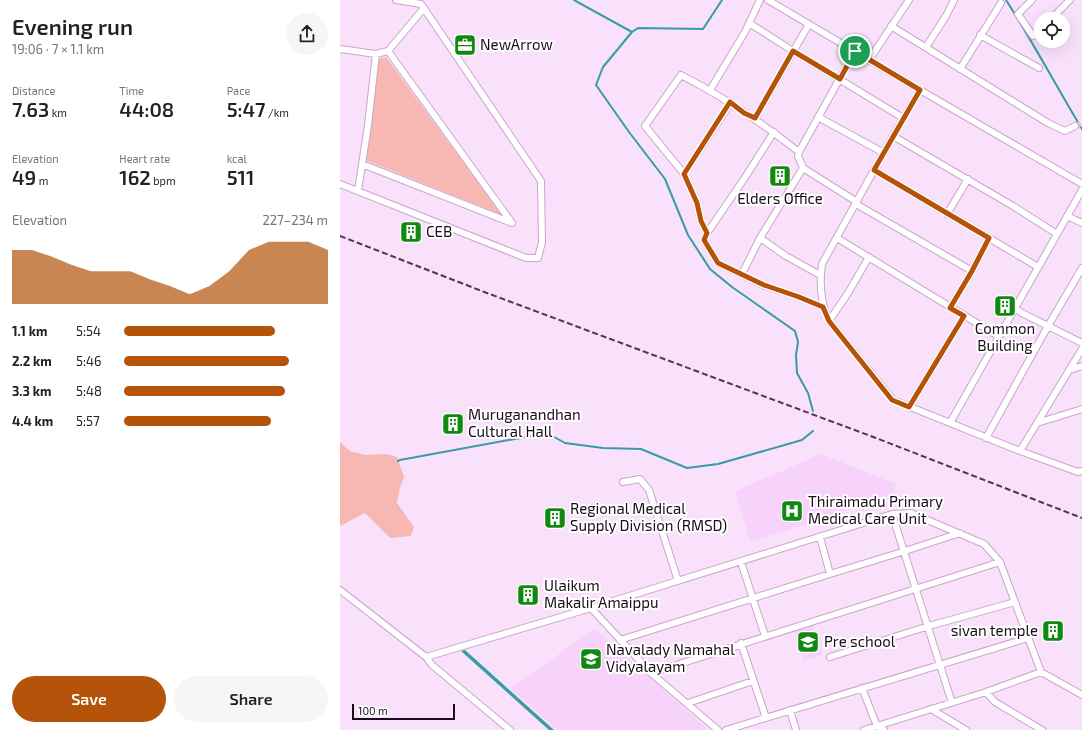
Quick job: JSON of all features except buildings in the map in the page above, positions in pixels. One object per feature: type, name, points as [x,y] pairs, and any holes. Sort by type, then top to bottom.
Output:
[{"type":"street","points":[[340,184],[526,258],[538,258],[542,242],[541,181],[421,4],[396,0]]},
{"type":"street","points":[[710,90],[750,23],[760,0]]},
{"type":"street","points":[[768,0],[1082,184]]},
{"type":"street","points":[[869,60],[909,0]]},
{"type":"street","points":[[926,47],[946,16],[954,0]]},
{"type":"street","points":[[1032,0],[1018,14],[1033,36],[1034,35]]},
{"type":"street","points":[[1058,12],[1070,0]]},
{"type":"street","points":[[960,69],[1001,3]]},
{"type":"street","points":[[340,50],[376,54],[388,51],[424,8]]},
{"type":"street","points":[[750,23],[793,51],[904,118]]},
{"type":"street","points":[[755,118],[809,24]]},
{"type":"street","points":[[891,26],[1048,123],[1065,131],[1075,126]]},
{"type":"street","points":[[980,35],[1039,68]]},
{"type":"street","points":[[362,164],[512,223],[388,51]]},
{"type":"street","points":[[855,51],[799,152],[798,156],[803,168],[857,203],[972,271]]},
{"type":"street","points":[[358,191],[368,125],[376,54]]},
{"type":"street","points":[[707,233],[701,221],[697,203],[684,174],[645,126],[681,75],[710,90],[730,102],[744,113],[755,118],[799,152]]},
{"type":"street","points":[[920,90],[822,264],[820,275],[823,307],[829,321],[892,400],[1020,451],[1078,472],[1082,471]]},
{"type":"street","points":[[684,174],[730,102]]},
{"type":"street","points":[[818,117],[884,154]]},
{"type":"street","points":[[774,132],[707,233],[704,240],[718,263],[764,285],[823,307]]},
{"type":"street","points":[[893,136],[968,179],[1057,234]]},
{"type":"street","points":[[742,274],[760,238],[803,168]]},
{"type":"street","points":[[874,170],[1038,267]]},
{"type":"street","points":[[947,214],[968,179]]},
{"type":"street","points":[[950,423],[1082,190]]},
{"type":"street","points":[[1067,216],[1082,223]]},
{"type":"street","points":[[760,238],[786,256],[820,275]]},
{"type":"street","points":[[838,238],[998,336]]},
{"type":"street","points":[[950,308],[972,271],[989,238]]},
{"type":"street","points":[[829,321],[848,293],[869,257]]},
{"type":"street","points":[[986,438],[1082,268]]},
{"type":"street","points":[[1015,308],[1082,343]]},
{"type":"street","points":[[909,407],[964,316]]},
{"type":"street","points":[[1020,451],[1082,349]]},
{"type":"street","points":[[1069,370],[1082,366]]},
{"type":"street","points":[[1037,423],[1082,409]]},
{"type":"street","points":[[623,482],[640,480],[649,490],[678,581]]},
{"type":"street","points":[[426,657],[741,562],[892,514],[911,513],[984,544],[1000,562],[1041,672],[1082,694]]},
{"type":"street","points":[[892,514],[929,626],[952,703]]},
{"type":"street","points":[[620,640],[960,533]]},
{"type":"street","points":[[820,537],[830,574]]},
{"type":"street","points":[[741,562],[765,636]]},
{"type":"street","points":[[651,673],[765,636],[916,590],[1000,562]]},
{"type":"street","points":[[340,590],[426,657],[432,665],[510,730]]},
{"type":"street","points":[[830,657],[929,626],[1015,602]]},
{"type":"street","points":[[591,608],[651,673],[718,730]]},
{"type":"street","points":[[726,730],[1028,638]]},
{"type":"street","points":[[741,644],[766,718]]},
{"type":"street","points":[[864,730],[986,692],[1041,672]]},
{"type":"street","points":[[688,703],[754,681]]},
{"type":"street","points":[[862,688],[877,726],[884,730]]},
{"type":"street","points":[[986,692],[995,702],[1042,730]]},
{"type":"street","points":[[931,709],[966,730]]},
{"type":"street","points":[[790,710],[796,730]]},
{"type":"shaded area","points":[[386,57],[502,215],[365,160],[378,59]]},
{"type":"shaded area","points":[[340,442],[350,451],[366,455],[387,454],[397,457],[404,477],[397,503],[414,527],[411,536],[390,538],[365,513],[340,526]]},
{"type":"shaded area","name":"Thiraimadu Primary Medical Care Unit","points":[[821,454],[896,484],[894,493],[786,531],[750,541],[735,491]]},
{"type":"shaded area","name":"Pre school","points":[[813,624],[822,655],[804,661],[794,630]]},
{"type":"shaded area","name":"Navalady Namahal Vidyalayam","points":[[595,629],[709,730],[557,730],[510,688]]},
{"type":"shaded area","points":[[465,650],[554,730],[549,730],[461,651]]},
{"type":"waterway","points":[[574,0],[632,32],[603,67],[596,85],[629,132],[665,179],[688,235],[710,269],[732,287],[795,331],[798,342],[796,355],[797,373],[808,393],[813,411]]},
{"type":"waterway","points":[[632,32],[638,28],[703,29],[722,0]]},
{"type":"waterway","points":[[1006,0],[1082,129]]},
{"type":"waterway","points":[[398,461],[547,433],[565,443],[603,448],[641,449],[687,468],[718,464],[802,440],[813,431]]},
{"type":"tunnel","points":[[1075,126],[1082,123]]},
{"type":"railway","points":[[340,236],[487,293],[876,438],[1082,518]]},
{"type":"place","name":"NewArrow","points":[[465,45]]},
{"type":"place","name":"Elders Office","points":[[780,176]]},
{"type":"place","name":"CEB","points":[[411,232]]},
{"type":"place","name":"Common Building","points":[[1005,306]]},
{"type":"place","name":"Muruganandhan Cultural Hall","points":[[453,424]]},
{"type":"place","name":"Thiraimadu Primary Medical Care Unit","points":[[792,511]]},
{"type":"place","name":"Regional Medical Supply Division (RMSD)","points":[[555,518]]},
{"type":"place","name":"Ulaikum Makalir Amaippu","points":[[528,595]]},
{"type":"place","name":"sivan temple","points":[[1053,631]]},
{"type":"place","name":"Pre school","points":[[808,642]]},
{"type":"place","name":"Navalady Namahal Vidyalayam","points":[[591,659]]},
{"type":"route","points":[[793,51],[840,79],[855,51],[920,90],[874,170],[989,238],[972,271],[950,308],[964,316],[909,407],[892,400],[829,321],[823,307],[764,285],[718,263],[704,240],[707,233],[701,221],[697,203],[684,174],[730,102],[744,113],[755,118],[793,51]]}]
